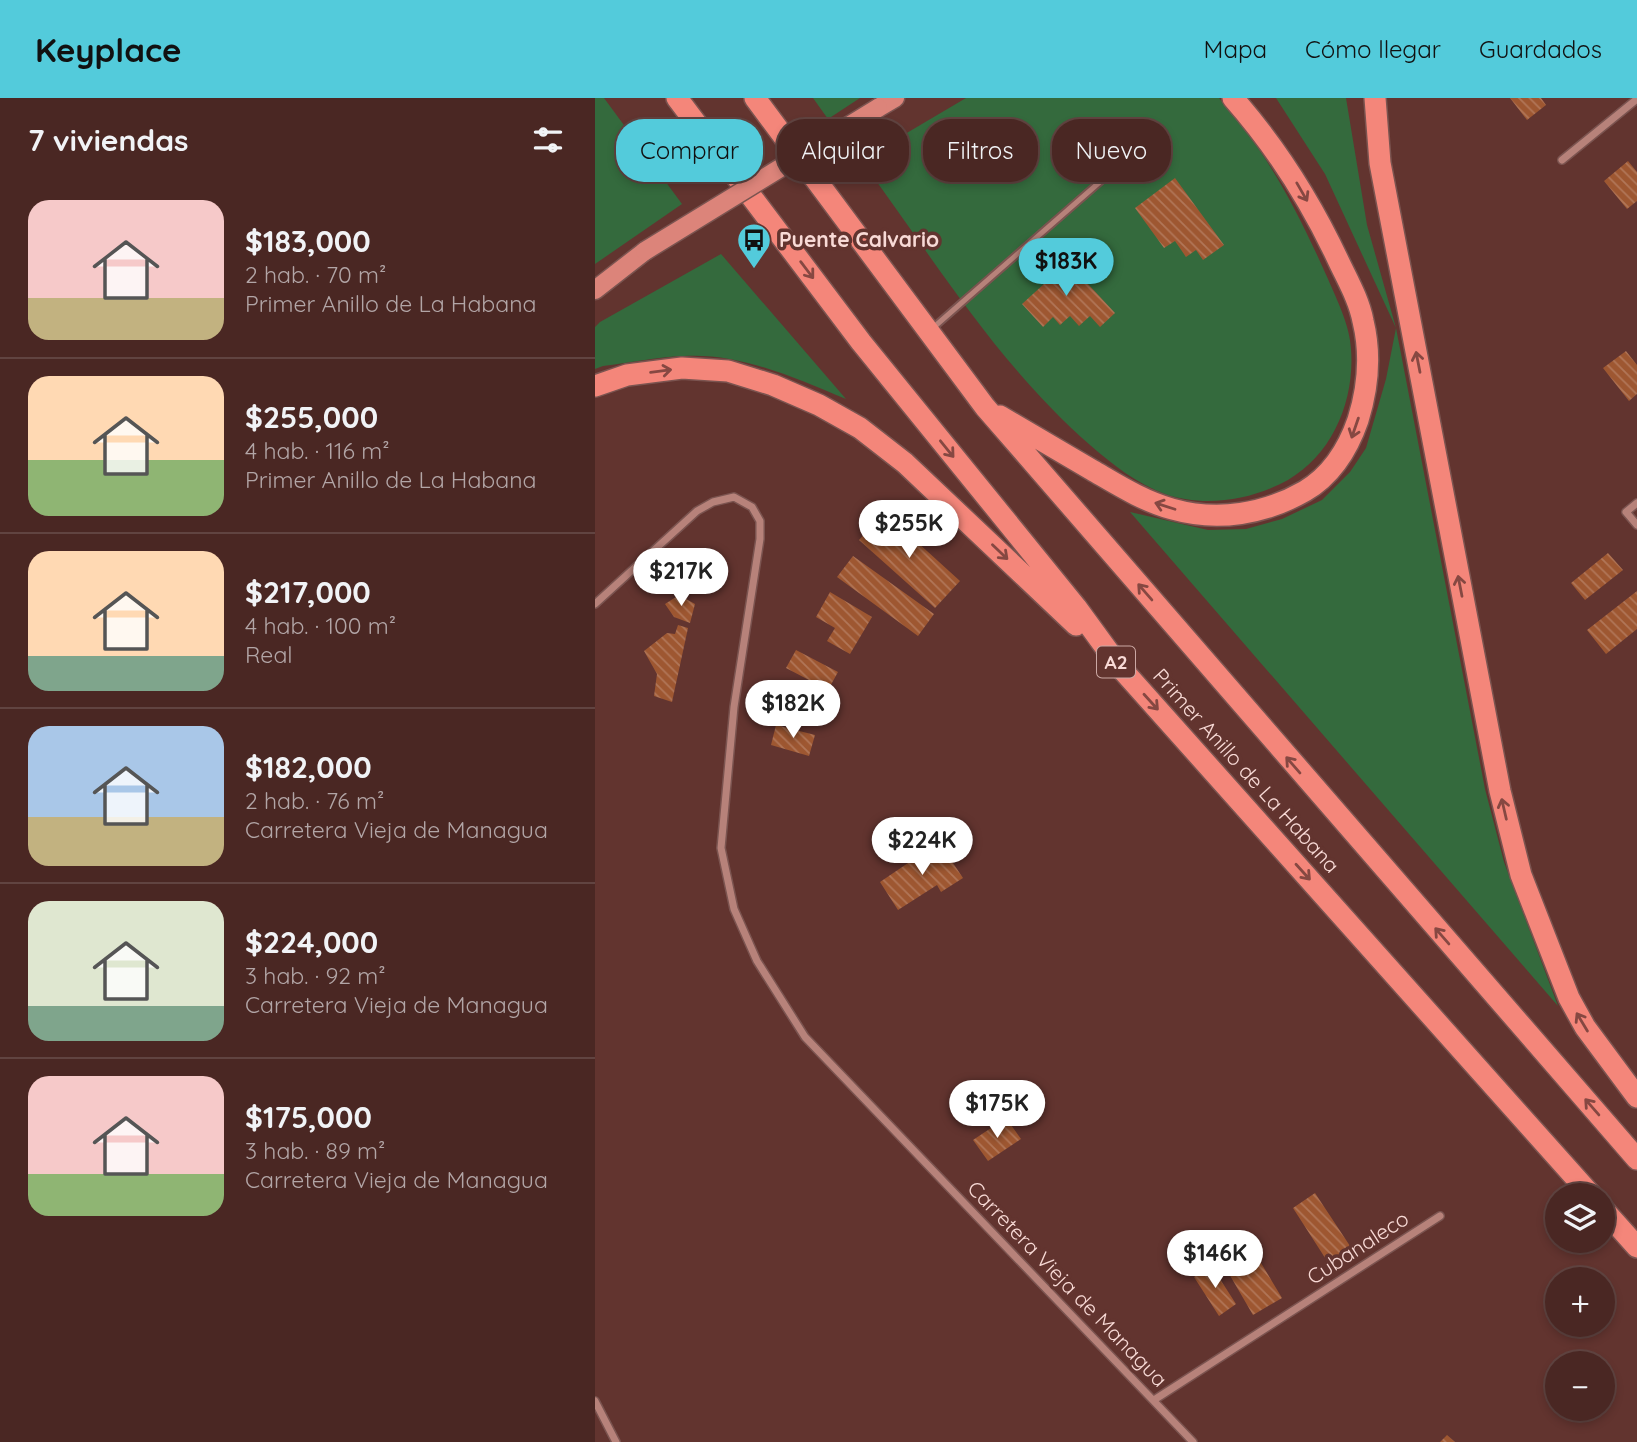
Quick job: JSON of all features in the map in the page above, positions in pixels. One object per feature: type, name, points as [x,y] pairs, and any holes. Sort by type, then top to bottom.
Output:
[{"type":"highway","name":"Primer Anillo de La Habana","points":[[677,98],[861,342],[1076,607],[1119,666],[1580,1183]]},
{"type":"highway","name":"Primer Anillo de La Habana","points":[[755,98],[985,407],[1637,1159]]},
{"type":"highway","points":[[985,407],[1139,498],[1174,510],[1207,515],[1237,515],[1268,508],[1317,484],[1335,465],[1350,442],[1367,384],[1368,351],[1361,314],[1327,235],[1298,184],[1267,138],[1233,98]]},
{"type":"highway","points":[[1375,98],[1380,163],[1500,791],[1515,852],[1537,920],[1569,998],[1585,1027],[1637,1097]]},
{"type":"highway","points":[[595,386],[627,375],[681,368],[728,371],[773,385],[819,405],[860,428],[905,463],[1119,666]]},
{"type":"highway","points":[[1615,1222],[1637,1247]]},
{"type":"main road","points":[[595,290],[645,251],[895,98]]},
{"type":"street","points":[[1562,160],[1637,99]]},
{"type":"street","name":"Carretera Vieja de Managua","points":[[595,604],[697,511],[726,498],[741,499],[752,507],[760,521],[760,538],[734,707],[721,848],[734,909],[757,961],[805,1037],[1193,1442]]},
{"type":"street","points":[[1637,503],[1626,512],[1637,525]]},
{"type":"street","name":"Cubanaleco","points":[[1154,1400],[1440,1216]]},
{"type":"street","points":[[595,1401],[616,1442]]},
{"type":"lane","points":[[929,332],[1100,182]]},
{"type":"green space","points":[[595,98],[604,98],[619,119],[616,119],[616,182],[666,182],[682,204],[595,264]]},
{"type":"green space","points":[[813,98],[860,98],[828,119]]},
{"type":"green space","points":[[966,98],[1219,98],[1252,139],[1281,184],[1317,255],[1348,331],[1351,368],[1345,406],[1329,441],[1317,456],[1288,480],[1259,493],[1228,500],[1196,501],[1155,490],[1135,479],[1090,445],[1057,414],[996,346],[877,182],[909,182],[909,132],[923,123],[923,182],[1038,182],[1038,119],[930,119]]},
{"type":"green space","points":[[1276,98],[1346,98],[1367,225],[1396,328],[1325,174]]},
{"type":"green space","points":[[721,254],[846,399],[767,368],[726,358],[674,357],[595,369],[595,327],[600,322]]},
{"type":"green space","points":[[1396,328],[1485,789],[1504,862],[1558,1006],[1130,512],[1208,530],[1246,529],[1282,519],[1322,500],[1350,472],[1366,448],[1386,379]]},
{"type":"building","points":[[1510,98],[1541,98],[1546,105],[1527,120]]},
{"type":"building","points":[[1628,161],[1637,172],[1637,201],[1627,209],[1604,181]]},
{"type":"building","points":[[1175,178],[1224,245],[1203,260],[1196,250],[1186,257],[1175,241],[1164,248],[1135,208]]},
{"type":"building","points":[[1061,255],[1115,313],[1100,327],[1090,316],[1079,326],[1070,316],[1060,325],[1053,317],[1043,327],[1022,304],[1045,283],[1039,276]]},
{"type":"building","points":[[1626,351],[1637,365],[1637,394],[1629,401],[1603,368]]},
{"type":"building","points":[[884,512],[960,581],[935,608],[859,540]]},
{"type":"building","points":[[1608,553],[1623,570],[1585,600],[1571,583]]},
{"type":"building","points":[[853,556],[934,614],[918,636],[837,577]]},
{"type":"building","points":[[1637,591],[1637,629],[1606,654],[1587,630]]},
{"type":"building","points":[[830,592],[872,617],[850,654],[827,641],[835,628],[816,617]]},
{"type":"building","points":[[679,595],[695,604],[690,623],[674,617],[665,604]]},
{"type":"building","points":[[678,625],[688,628],[672,702],[654,696],[657,674],[644,651],[667,633],[675,634]]},
{"type":"building","points":[[796,650],[838,672],[828,690],[786,668]]},
{"type":"building","points":[[776,725],[815,735],[809,756],[771,745]]},
{"type":"building","points":[[939,842],[963,878],[941,892],[937,885],[898,910],[880,882]]},
{"type":"building","points":[[1006,1118],[1021,1139],[988,1161],[973,1140]]},
{"type":"building","points":[[1315,1193],[1352,1249],[1329,1264],[1293,1208]]},
{"type":"building","points":[[1249,1243],[1282,1298],[1253,1315],[1221,1260]]},
{"type":"building","points":[[1211,1265],[1236,1304],[1219,1316],[1194,1277]]},
{"type":"building","points":[[1447,1435],[1455,1442],[1440,1442]]},
{"type":"place","name":"Puente Calvario","points":[[754,270]]}]
